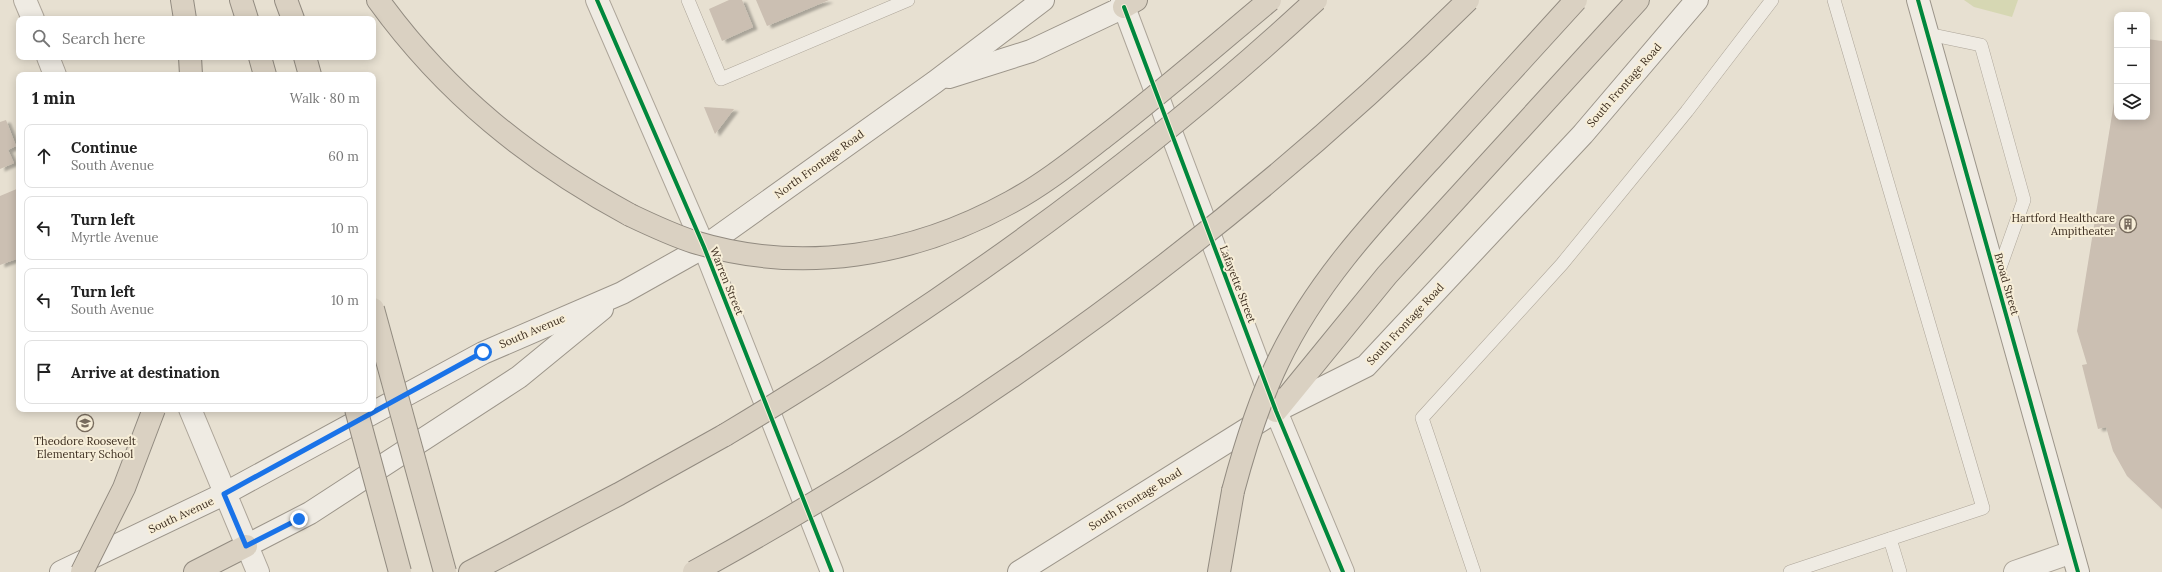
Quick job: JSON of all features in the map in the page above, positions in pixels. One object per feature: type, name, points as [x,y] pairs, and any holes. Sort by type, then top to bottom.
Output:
[{"type":"highway","points":[[182,0],[185,16]]},
{"type":"highway","points":[[241,0],[247,16]]},
{"type":"highway","points":[[286,0],[292,16]]},
{"type":"highway","points":[[378,0],[416,48],[460,96],[486,119],[542,163],[630,215],[693,242],[728,250],[794,259],[827,259],[889,249],[940,234],[983,216],[1012,201],[1046,180],[1134,114],[1270,0]]},
{"type":"highway","points":[[470,572],[613,498],[725,435],[816,381],[905,323],[999,258],[1093,189],[1176,123],[1262,50],[1316,0]]},
{"type":"highway","points":[[694,572],[813,505],[909,445],[1092,320],[1184,250],[1256,192],[1354,107],[1468,0]]},
{"type":"highway","points":[[1219,572],[1233,491],[1253,422],[1279,361],[1309,307],[1326,281],[1390,203],[1576,0]]},
{"type":"highway","points":[[1276,411],[1387,275],[1638,0]]},
{"type":"highway","points":[[190,60],[191,72]]},
{"type":"highway","points":[[261,60],[264,72]]},
{"type":"highway","points":[[306,60],[309,72]]},
{"type":"highway","points":[[376,320],[445,572]]},
{"type":"highway","points":[[82,572],[124,488],[153,412]]},
{"type":"highway","points":[[357,412],[400,572]]},
{"type":"highway","points":[[195,572],[246,546]]},
{"type":"main road","points":[[25,0],[32,16]]},
{"type":"main road","name":"Warren Street","points":[[597,0],[704,247],[832,572]]},
{"type":"main road","name":"North Frontage Road","points":[[704,247],[935,82],[1043,0]]},
{"type":"main road","name":"South Frontage Road","points":[[1019,572],[1276,411],[1366,366],[1583,134],[1697,0]]},
{"type":"main road","name":"Broad Street","points":[[1918,0],[2075,562]]},
{"type":"main road","name":"North Frontage Road","points":[[935,82],[1032,51],[1128,2]]},
{"type":"main road","name":"Lafayette Street","points":[[1128,2],[1276,411],[1343,572]]},
{"type":"main road","points":[[49,60],[55,72]]},
{"type":"main road","name":"South Avenue","points":[[376,411],[483,352],[622,293],[704,247]]},
{"type":"main road","name":"South Avenue","points":[[246,546],[310,513],[519,377],[622,293]]},
{"type":"main road","points":[[191,412],[224,494],[258,572]]},
{"type":"main road","name":"South Avenue","points":[[61,572],[224,494],[374,412]]},
{"type":"main road","points":[[2015,572],[2075,562]]},
{"type":"lane","points":[[688,0],[721,79],[908,0]]},
{"type":"lane","points":[[1474,572],[1422,418],[1562,264],[1687,111],[1772,0]]},
{"type":"lane","points":[[1790,572],[1983,508],[1834,0]]},
{"type":"lane","points":[[1928,34],[1981,45],[2024,200],[1996,279]]},
{"type":"lane","points":[[1890,539],[1900,572]]},
{"type":"green space","points":[[1964,0],[2018,0],[2012,17],[1974,7]]},
{"type":"building","points":[[729,0],[742,0],[753,27],[722,41],[709,9]]},
{"type":"building","points":[[756,0],[829,0],[767,26]]},
{"type":"building","name":"Hartford Healthcare Ampitheater","points":[[2150,39],[2162,41],[2162,509],[2127,476],[2113,451],[2106,427],[2098,429],[2082,365],[2087,364],[2077,331],[2114,102],[2114,120],[2150,120]]},
{"type":"building","points":[[704,107],[734,109],[715,134]]},
{"type":"building","points":[[6,120],[16,146],[8,150],[14,163],[0,169],[0,122]]},
{"type":"building","points":[[16,189],[16,259],[0,265],[0,196]]},
{"type":"cycle path","points":[[597,0],[704,247],[832,572]]},
{"type":"cycle path","points":[[1918,0],[2078,572]]},
{"type":"cycle path","points":[[1124,7],[1276,411],[1343,572]]},
{"type":"place","name":"Hartford Healthcare Ampitheater","points":[[2128,224]]},
{"type":"place","name":"Theodore Roosevelt Elementary School","points":[[85,423]]},
{"type":"route","points":[[299,519],[246,546],[224,494],[483,352]]}]
